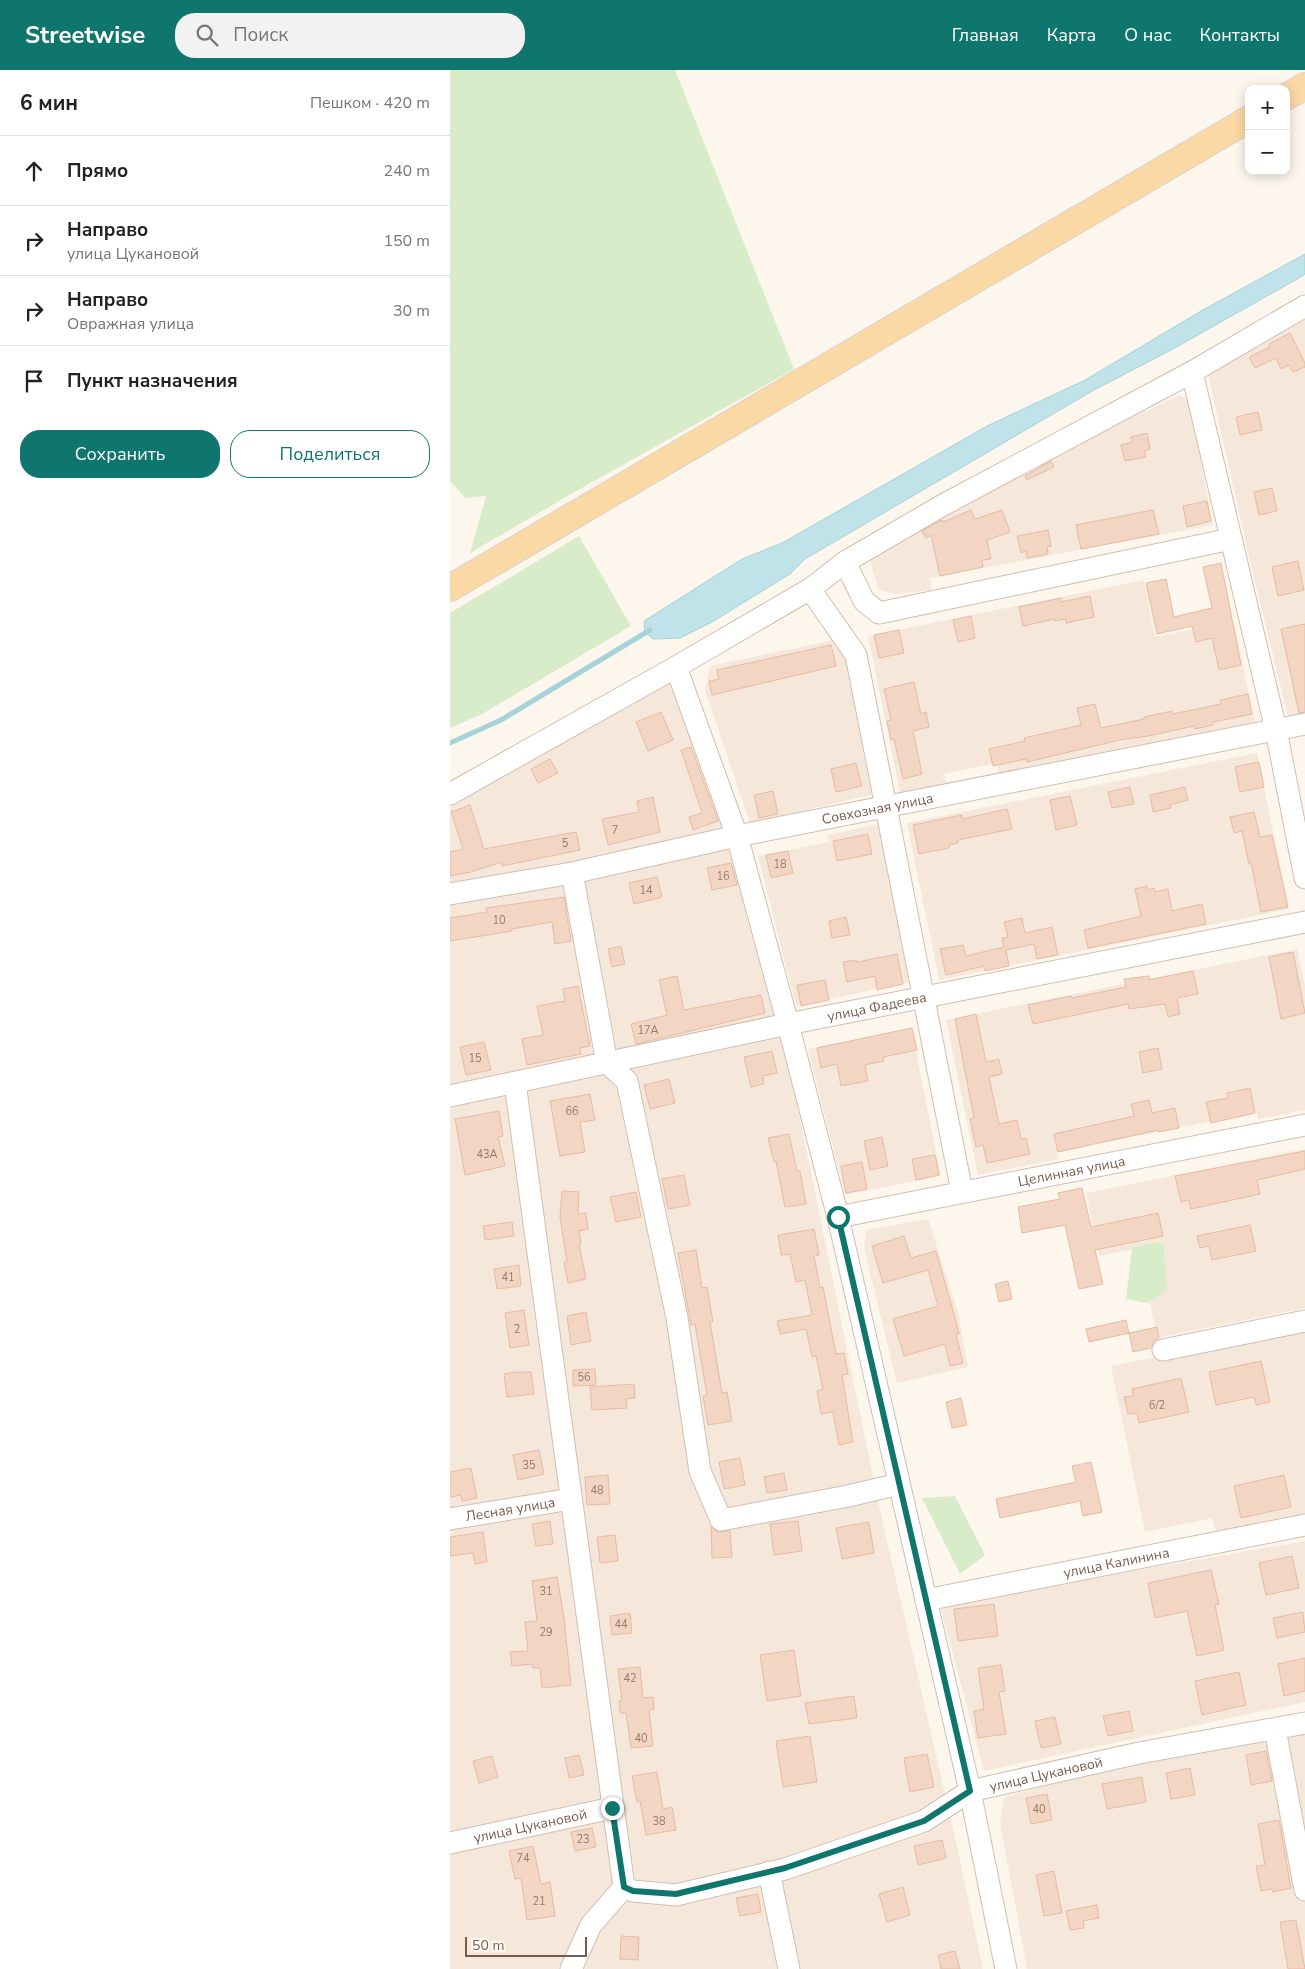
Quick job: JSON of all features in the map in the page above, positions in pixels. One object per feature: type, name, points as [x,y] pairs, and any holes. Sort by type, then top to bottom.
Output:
[{"type":"main road","points":[[1290,95],[1305,86]]},
{"type":"main road","points":[[450,588],[1245,121]]},
{"type":"street","points":[[450,794],[810,589],[845,562],[943,505],[1192,372],[1305,306]]},
{"type":"street","points":[[1192,372],[1276,730],[1305,878]]},
{"type":"street","points":[[845,562],[864,601],[879,613],[1232,539]]},
{"type":"street","points":[[810,589],[856,656],[962,1192]]},
{"type":"street","points":[[676,667],[737,836],[838,1217],[970,1791],[1006,1969]]},
{"type":"street","name":"Совхозная улица","points":[[450,894],[572,873],[737,836],[1305,724]]},
{"type":"street","points":[[572,873],[607,1063],[627,1081],[677,1318],[700,1471],[722,1520],[848,1496],[899,1484]]},
{"type":"street","name":"улица Фадеева","points":[[450,1096],[788,1024],[1305,922]]},
{"type":"street","points":[[515,1083],[624,1887],[591,1925],[571,1969]]},
{"type":"street","name":"Целинная улица","points":[[838,1217],[1305,1125]]},
{"type":"street","points":[[1163,1350],[1305,1322]]},
{"type":"street","name":"Лесная улица","points":[[450,1519],[571,1499]]},
{"type":"street","name":"улица Калинина","points":[[926,1600],[1305,1524]]},
{"type":"street","name":"улица Цукановой","points":[[624,1887],[633,1891],[676,1894],[770,1872],[924,1821],[970,1791],[1139,1753],[1275,1730],[1305,1723]]},
{"type":"street","points":[[1275,1730],[1305,1890]]},
{"type":"street","name":"улица Цукановой","points":[[450,1843],[612,1808]]},
{"type":"street","points":[[770,1872],[790,1969]]},
{"type":"shaded area","points":[[1305,319],[1305,713],[1288,716],[1249,557],[1208,374]]},
{"type":"shaded area","points":[[1180,395],[1189,401],[1213,525],[930,578],[932,590],[895,594],[879,590],[870,562],[877,548],[1019,470]]},
{"type":"shaded area","points":[[1144,580],[1155,637],[1234,622],[1255,723],[1000,775],[997,763],[944,774],[946,783],[900,792],[868,636]]},
{"type":"shaded area","points":[[839,639],[849,660],[874,794],[750,823],[705,690],[710,666]]},
{"type":"shaded area","points":[[666,681],[675,682],[720,803],[784,1039],[877,1497],[983,1969],[450,1969],[450,806]]},
{"type":"shaded area","points":[[1257,753],[1289,909],[939,980],[907,823]]},
{"type":"shaded area","points":[[879,824],[911,982],[796,1006],[758,856],[829,842],[828,835]]},
{"type":"shaded area","points":[[1297,949],[1305,986],[1305,1110],[1258,1119],[1257,1112],[1057,1152],[1058,1159],[978,1175],[946,1020]]},
{"type":"shaded area","points":[[911,1028],[941,1176],[845,1195],[808,1049]]},
{"type":"shaded area","points":[[1305,1149],[1305,1308],[1157,1338],[1139,1248],[1099,1256],[1086,1193]]},
{"type":"shaded area","points":[[928,1219],[958,1312],[968,1367],[897,1383],[864,1248],[866,1230]]},
{"type":"shaded area","points":[[1305,1327],[1305,1514],[1216,1532],[1212,1518],[1145,1532],[1111,1366]]},
{"type":"shaded area","points":[[1305,1541],[1305,1702],[984,1771],[940,1605]]},
{"type":"shaded area","points":[[1305,1733],[1305,1969],[1027,1969],[1000,1823],[1004,1797],[1104,1770]]},
{"type":"green space","points":[[450,70],[675,70],[794,369],[470,553],[486,496],[465,498],[450,481]]},
{"type":"green space","points":[[579,536],[631,626],[482,714],[450,728],[450,613]]},
{"type":"green space","points":[[1163,1242],[1167,1289],[1147,1303],[1126,1299],[1132,1247]]},
{"type":"green space","points":[[955,1496],[985,1555],[960,1574],[922,1498]]},
{"type":"water","points":[[1305,254],[1305,274],[1299,278],[1173,349],[1094,390],[805,559],[790,574],[712,622],[680,638],[653,639],[645,632],[644,621],[742,559],[782,543],[987,426],[1085,380],[1201,311]]},
{"type":"building","points":[[1290,333],[1305,363],[1305,367],[1293,372],[1289,365],[1281,369],[1276,358],[1255,368],[1249,357],[1270,347],[1269,344]]},
{"type":"building","points":[[1258,412],[1262,430],[1240,435],[1236,417]]},
{"type":"building","points":[[1147,433],[1150,449],[1144,451],[1146,457],[1125,461],[1121,445],[1132,442],[1131,437]]},
{"type":"building","points":[[1051,461],[1054,467],[1027,480],[1025,476]]},
{"type":"building","points":[[1272,488],[1277,511],[1259,515],[1254,492]]},
{"type":"building","points":[[1207,501],[1211,521],[1187,527],[1183,506]]},
{"type":"building","points":[[971,510],[975,519],[1002,510],[1010,532],[987,540],[991,559],[982,560],[983,567],[940,576],[931,535],[926,538],[922,531],[942,520],[943,522]]},
{"type":"building","points":[[1153,510],[1159,534],[1081,549],[1076,525]]},
{"type":"building","points":[[1048,530],[1051,546],[1047,547],[1048,554],[1027,558],[1026,551],[1021,553],[1017,536]]},
{"type":"building","points":[[1298,561],[1304,590],[1278,596],[1272,567]]},
{"type":"building","points":[[1221,563],[1241,665],[1219,670],[1212,638],[1196,642],[1192,626],[1157,634],[1146,583],[1166,579],[1174,617],[1212,608],[1203,567]]},
{"type":"building","points":[[1090,596],[1094,617],[1066,623],[1066,619],[1055,621],[1055,619],[1023,626],[1019,607],[1061,598],[1061,602]]},
{"type":"building","points":[[971,616],[975,638],[958,642],[953,620]]},
{"type":"building","points":[[1305,624],[1305,712],[1299,713],[1281,629]]},
{"type":"building","points":[[899,630],[904,653],[879,658],[874,635]]},
{"type":"building","points":[[831,645],[836,666],[712,695],[709,681],[719,679],[717,670]]},
{"type":"building","points":[[914,682],[921,714],[926,712],[929,727],[913,731],[922,774],[903,779],[894,739],[891,740],[887,721],[891,720],[884,689]]},
{"type":"building","points":[[1248,694],[1252,714],[1213,722],[1213,725],[1195,729],[1194,726],[1120,740],[1027,762],[1026,759],[993,766],[989,749],[1025,741],[1024,738],[1081,725],[1077,708],[1095,704],[1101,728],[1172,711],[1173,714],[1221,704],[1220,700]]},
{"type":"building","points":[[661,712],[673,740],[648,751],[636,722]]},
{"type":"building","points":[[691,747],[718,821],[693,830],[689,817],[702,813],[681,750]]},
{"type":"building","points":[[550,759],[558,773],[538,783],[531,769]]},
{"type":"building","points":[[1259,762],[1264,787],[1240,792],[1235,767]]},
{"type":"building","points":[[856,763],[862,786],[836,792],[831,769]]},
{"type":"building","points":[[1130,787],[1134,804],[1112,808],[1108,792]]},
{"type":"building","points":[[1185,787],[1188,800],[1170,805],[1171,808],[1153,812],[1150,795]]},
{"type":"building","points":[[773,791],[778,814],[759,818],[754,795]]},
{"type":"building","points":[[1070,796],[1077,825],[1056,830],[1050,800]]},
{"type":"building","points":[[653,797],[660,832],[608,845],[602,819],[639,812],[637,801]]},
{"type":"building","points":[[470,805],[484,849],[576,832],[580,850],[502,866],[502,862],[471,872],[450,876],[450,852],[463,849],[451,812]]},
{"type":"building","points":[[1007,809],[1012,829],[958,840],[958,843],[949,845],[949,848],[919,854],[913,825],[962,815],[962,819]]},
{"type":"building","points":[[1254,812],[1260,837],[1272,835],[1288,907],[1261,912],[1242,831],[1234,833],[1230,817]]},
{"type":"building","points":[[868,834],[872,854],[837,861],[833,841]]},
{"type":"building","points":[[788,851],[793,873],[771,878],[766,855]]},
{"type":"building","points":[[731,863],[737,885],[712,890],[707,868]]},
{"type":"building","points":[[657,877],[662,897],[634,904],[629,883]]},
{"type":"building","points":[[1147,886],[1148,890],[1154,888],[1155,892],[1168,889],[1172,911],[1202,904],[1206,924],[1088,948],[1084,930],[1141,916],[1135,889]]},
{"type":"building","points":[[564,897],[571,941],[555,944],[552,922],[512,929],[512,931],[450,941],[450,918],[487,912],[486,908]]},
{"type":"building","points":[[846,917],[850,935],[832,938],[829,921]]},
{"type":"building","points":[[1022,918],[1025,933],[1052,927],[1058,955],[1037,959],[1034,944],[1006,950],[1009,966],[985,971],[984,966],[946,975],[940,949],[963,945],[966,956],[1004,947],[1002,938],[1008,937],[1004,922]]},
{"type":"building","points":[[621,946],[625,964],[612,967],[608,949]]},
{"type":"building","points":[[1293,952],[1305,1013],[1281,1019],[1269,957]]},
{"type":"building","points":[[897,954],[903,984],[877,990],[875,976],[847,982],[843,962],[856,960],[857,962]]},
{"type":"building","points":[[1193,971],[1198,994],[1177,998],[1180,1014],[1168,1017],[1165,1004],[1129,1009],[1128,1004],[1033,1024],[1028,1005],[1126,987],[1124,979],[1149,976],[1149,980]]},
{"type":"building","points":[[677,976],[684,1010],[761,995],[765,1013],[636,1044],[631,1024],[667,1015],[659,980]]},
{"type":"building","points":[[825,980],[829,1000],[801,1006],[797,985]]},
{"type":"building","points":[[578,986],[590,1046],[580,1048],[581,1054],[527,1065],[522,1039],[543,1035],[537,1006],[565,1001],[563,989]]},
{"type":"building","points":[[976,1014],[986,1062],[999,1059],[1002,1074],[989,1077],[999,1124],[1017,1120],[1021,1139],[1026,1138],[1030,1154],[987,1163],[983,1145],[976,1147],[970,1119],[974,1118],[955,1019]]},
{"type":"building","points":[[912,1028],[917,1050],[883,1057],[884,1061],[865,1065],[868,1081],[841,1086],[837,1064],[821,1068],[817,1048]]},
{"type":"building","points":[[484,1042],[491,1070],[466,1075],[460,1047]]},
{"type":"building","points":[[1158,1048],[1162,1069],[1143,1073],[1139,1052]]},
{"type":"building","points":[[772,1051],[777,1073],[763,1076],[764,1084],[751,1087],[744,1057]]},
{"type":"building","points":[[669,1079],[675,1103],[650,1109],[644,1085]]},
{"type":"building","points":[[1250,1088],[1255,1113],[1211,1123],[1206,1102],[1228,1098],[1227,1093]]},
{"type":"building","points":[[590,1094],[595,1120],[580,1122],[585,1152],[560,1156],[550,1101]]},
{"type":"building","points":[[1149,1100],[1152,1113],[1175,1108],[1179,1128],[1158,1132],[1158,1130],[1058,1152],[1054,1134],[1134,1116],[1131,1104]]},
{"type":"building","points":[[499,1111],[503,1136],[498,1137],[505,1166],[465,1175],[455,1119]]},
{"type":"building","points":[[789,1134],[797,1171],[800,1171],[806,1204],[785,1207],[776,1161],[774,1162],[768,1138]]},
{"type":"building","points":[[882,1137],[888,1166],[870,1170],[864,1141]]},
{"type":"building","points":[[1305,1151],[1305,1169],[1257,1180],[1260,1194],[1191,1209],[1189,1200],[1181,1202],[1175,1176]]},
{"type":"building","points":[[935,1155],[939,1175],[916,1180],[912,1159]]},
{"type":"building","points":[[862,1162],[867,1189],[846,1193],[841,1166]]},
{"type":"building","points":[[684,1175],[690,1205],[668,1209],[662,1179]]},
{"type":"building","points":[[1082,1188],[1091,1227],[1158,1213],[1163,1236],[1095,1250],[1103,1284],[1079,1289],[1065,1225],[1022,1233],[1018,1207],[1060,1199],[1058,1193]]},
{"type":"building","points":[[562,1191],[579,1192],[578,1214],[586,1213],[588,1229],[579,1231],[581,1244],[579,1244],[586,1279],[568,1283],[564,1262],[567,1262],[560,1217]]},
{"type":"building","points":[[636,1192],[641,1217],[616,1222],[610,1197]]},
{"type":"building","points":[[512,1222],[514,1236],[485,1240],[483,1226]]},
{"type":"building","points":[[1250,1225],[1256,1251],[1212,1260],[1209,1246],[1200,1248],[1197,1236]]},
{"type":"building","points":[[814,1229],[819,1255],[814,1256],[820,1288],[823,1287],[836,1354],[844,1353],[848,1374],[842,1375],[853,1442],[839,1445],[833,1412],[821,1414],[817,1391],[823,1389],[816,1356],[812,1357],[806,1329],[780,1334],[777,1321],[812,1315],[805,1280],[796,1282],[790,1254],[781,1255],[778,1235]]},
{"type":"building","points":[[904,1236],[911,1258],[936,1251],[959,1334],[956,1334],[963,1363],[950,1366],[945,1344],[904,1356],[893,1319],[938,1306],[928,1270],[883,1283],[872,1246]]},
{"type":"building","points":[[696,1250],[702,1288],[707,1287],[713,1322],[710,1322],[722,1393],[727,1392],[732,1421],[708,1425],[703,1396],[707,1395],[695,1324],[691,1325],[678,1253]]},
{"type":"building","points":[[519,1265],[521,1286],[497,1289],[494,1269]]},
{"type":"building","points":[[1008,1281],[1012,1299],[999,1302],[995,1284]]},
{"type":"building","points":[[524,1310],[529,1345],[510,1348],[505,1313]]},
{"type":"building","points":[[586,1312],[591,1341],[571,1345],[567,1316]]},
{"type":"building","points":[[1126,1320],[1129,1333],[1089,1342],[1086,1329]]},
{"type":"building","points":[[1157,1327],[1159,1338],[1154,1341],[1151,1348],[1133,1352],[1129,1333]]},
{"type":"building","points":[[1261,1361],[1270,1402],[1256,1405],[1254,1397],[1216,1405],[1209,1372]]},
{"type":"building","points":[[595,1369],[596,1385],[573,1386],[573,1370]]},
{"type":"building","points":[[531,1372],[534,1394],[507,1397],[504,1374]]},
{"type":"building","points":[[1181,1378],[1189,1412],[1139,1423],[1137,1413],[1128,1414],[1124,1397],[1133,1396],[1132,1389]]},
{"type":"building","points":[[634,1384],[635,1398],[626,1399],[627,1408],[592,1410],[590,1387]]},
{"type":"building","points":[[961,1398],[967,1425],[952,1428],[946,1402]]},
{"type":"building","points":[[539,1450],[544,1474],[518,1480],[513,1455]]},
{"type":"building","points":[[740,1458],[745,1485],[724,1489],[719,1462]]},
{"type":"building","points":[[1091,1462],[1102,1512],[1083,1516],[1080,1501],[1000,1518],[996,1499],[1076,1482],[1072,1466]]},
{"type":"building","points":[[471,1468],[477,1498],[462,1501],[461,1495],[450,1497],[450,1472]]},
{"type":"building","points":[[784,1473],[787,1490],[767,1493],[764,1477]]},
{"type":"building","points":[[608,1475],[610,1504],[587,1505],[585,1477]]},
{"type":"building","points":[[1284,1475],[1291,1507],[1241,1518],[1234,1486]]},
{"type":"building","points":[[550,1521],[553,1544],[536,1546],[532,1524]]},
{"type":"building","points":[[798,1521],[802,1551],[774,1555],[770,1524]]},
{"type":"building","points":[[869,1522],[874,1553],[842,1559],[836,1528]]},
{"type":"building","points":[[711,1527],[718,1532],[730,1531],[732,1557],[712,1558]]},
{"type":"building","points":[[483,1532],[487,1562],[475,1564],[473,1553],[450,1556],[450,1537]]},
{"type":"building","points":[[615,1535],[618,1561],[600,1563],[597,1537]]},
{"type":"building","points":[[1292,1556],[1299,1588],[1266,1595],[1259,1563]]},
{"type":"building","points":[[1211,1570],[1219,1604],[1215,1605],[1224,1650],[1197,1656],[1187,1611],[1155,1618],[1148,1583]]},
{"type":"building","points":[[557,1577],[564,1618],[571,1685],[542,1688],[540,1668],[533,1668],[532,1664],[512,1666],[510,1652],[528,1651],[525,1622],[537,1621],[532,1581]]},
{"type":"building","points":[[994,1604],[998,1636],[958,1641],[954,1609]]},
{"type":"building","points":[[1303,1612],[1305,1632],[1277,1638],[1273,1618]]},
{"type":"building","points":[[630,1613],[632,1633],[612,1635],[610,1616]]},
{"type":"building","points":[[794,1650],[801,1696],[767,1701],[760,1655]]},
{"type":"building","points":[[1305,1658],[1305,1691],[1284,1696],[1278,1664]]},
{"type":"building","points":[[1001,1665],[1005,1691],[999,1692],[1006,1734],[978,1738],[974,1711],[984,1709],[978,1668]]},
{"type":"building","points":[[640,1667],[643,1698],[653,1697],[654,1709],[649,1710],[653,1746],[631,1748],[626,1713],[620,1713],[619,1701],[622,1701],[618,1669]]},
{"type":"building","points":[[1239,1672],[1246,1705],[1202,1715],[1195,1681]]},
{"type":"building","points":[[854,1696],[857,1718],[809,1724],[805,1703]]},
{"type":"building","points":[[1129,1711],[1133,1731],[1108,1736],[1103,1716]]},
{"type":"building","points":[[1055,1717],[1061,1744],[1041,1748],[1035,1721]]},
{"type":"building","points":[[810,1736],[817,1782],[783,1787],[776,1741]]},
{"type":"building","points":[[1266,1751],[1272,1781],[1251,1785],[1246,1755]]},
{"type":"building","points":[[927,1754],[934,1787],[910,1792],[904,1758]]},
{"type":"building","points":[[579,1755],[584,1775],[569,1778],[565,1758]]},
{"type":"building","points":[[492,1756],[498,1777],[479,1783],[473,1761]]},
{"type":"building","points":[[1190,1768],[1195,1795],[1171,1799],[1166,1773]]},
{"type":"building","points":[[657,1772],[663,1809],[672,1807],[676,1830],[646,1835],[640,1801],[637,1802],[632,1776]]},
{"type":"building","points":[[1142,1777],[1146,1802],[1107,1809],[1102,1784]]},
{"type":"building","points":[[1047,1794],[1052,1820],[1031,1824],[1026,1798]]},
{"type":"building","points":[[1279,1820],[1291,1888],[1273,1892],[1272,1889],[1261,1891],[1256,1866],[1265,1865],[1258,1824]]},
{"type":"building","points":[[592,1828],[596,1847],[575,1851],[571,1832]]},
{"type":"building","points":[[942,1840],[946,1858],[918,1865],[914,1846]]},
{"type":"building","points":[[533,1846],[541,1884],[550,1882],[555,1916],[527,1920],[521,1878],[515,1879],[509,1851]]},
{"type":"building","points":[[1054,1871],[1062,1913],[1044,1916],[1036,1875]]},
{"type":"building","points":[[903,1887],[910,1915],[887,1922],[879,1894]]},
{"type":"building","points":[[758,1894],[761,1912],[740,1916],[736,1898]]},
{"type":"building","points":[[1097,1905],[1099,1918],[1083,1921],[1084,1928],[1070,1930],[1066,1911]]},
{"type":"building","points":[[1296,1920],[1305,1969],[1288,1969],[1280,1922]]},
{"type":"building","points":[[621,1936],[639,1937],[638,1960],[620,1959]]},
{"type":"building","points":[[955,1951],[960,1969],[941,1969],[938,1955]]},
{"type":"waterway","points":[[450,743],[501,720],[650,630]]},
{"type":"route","points":[[612,1808],[624,1887],[633,1891],[676,1894],[785,1868],[924,1821],[970,1791],[838,1217]]}]
